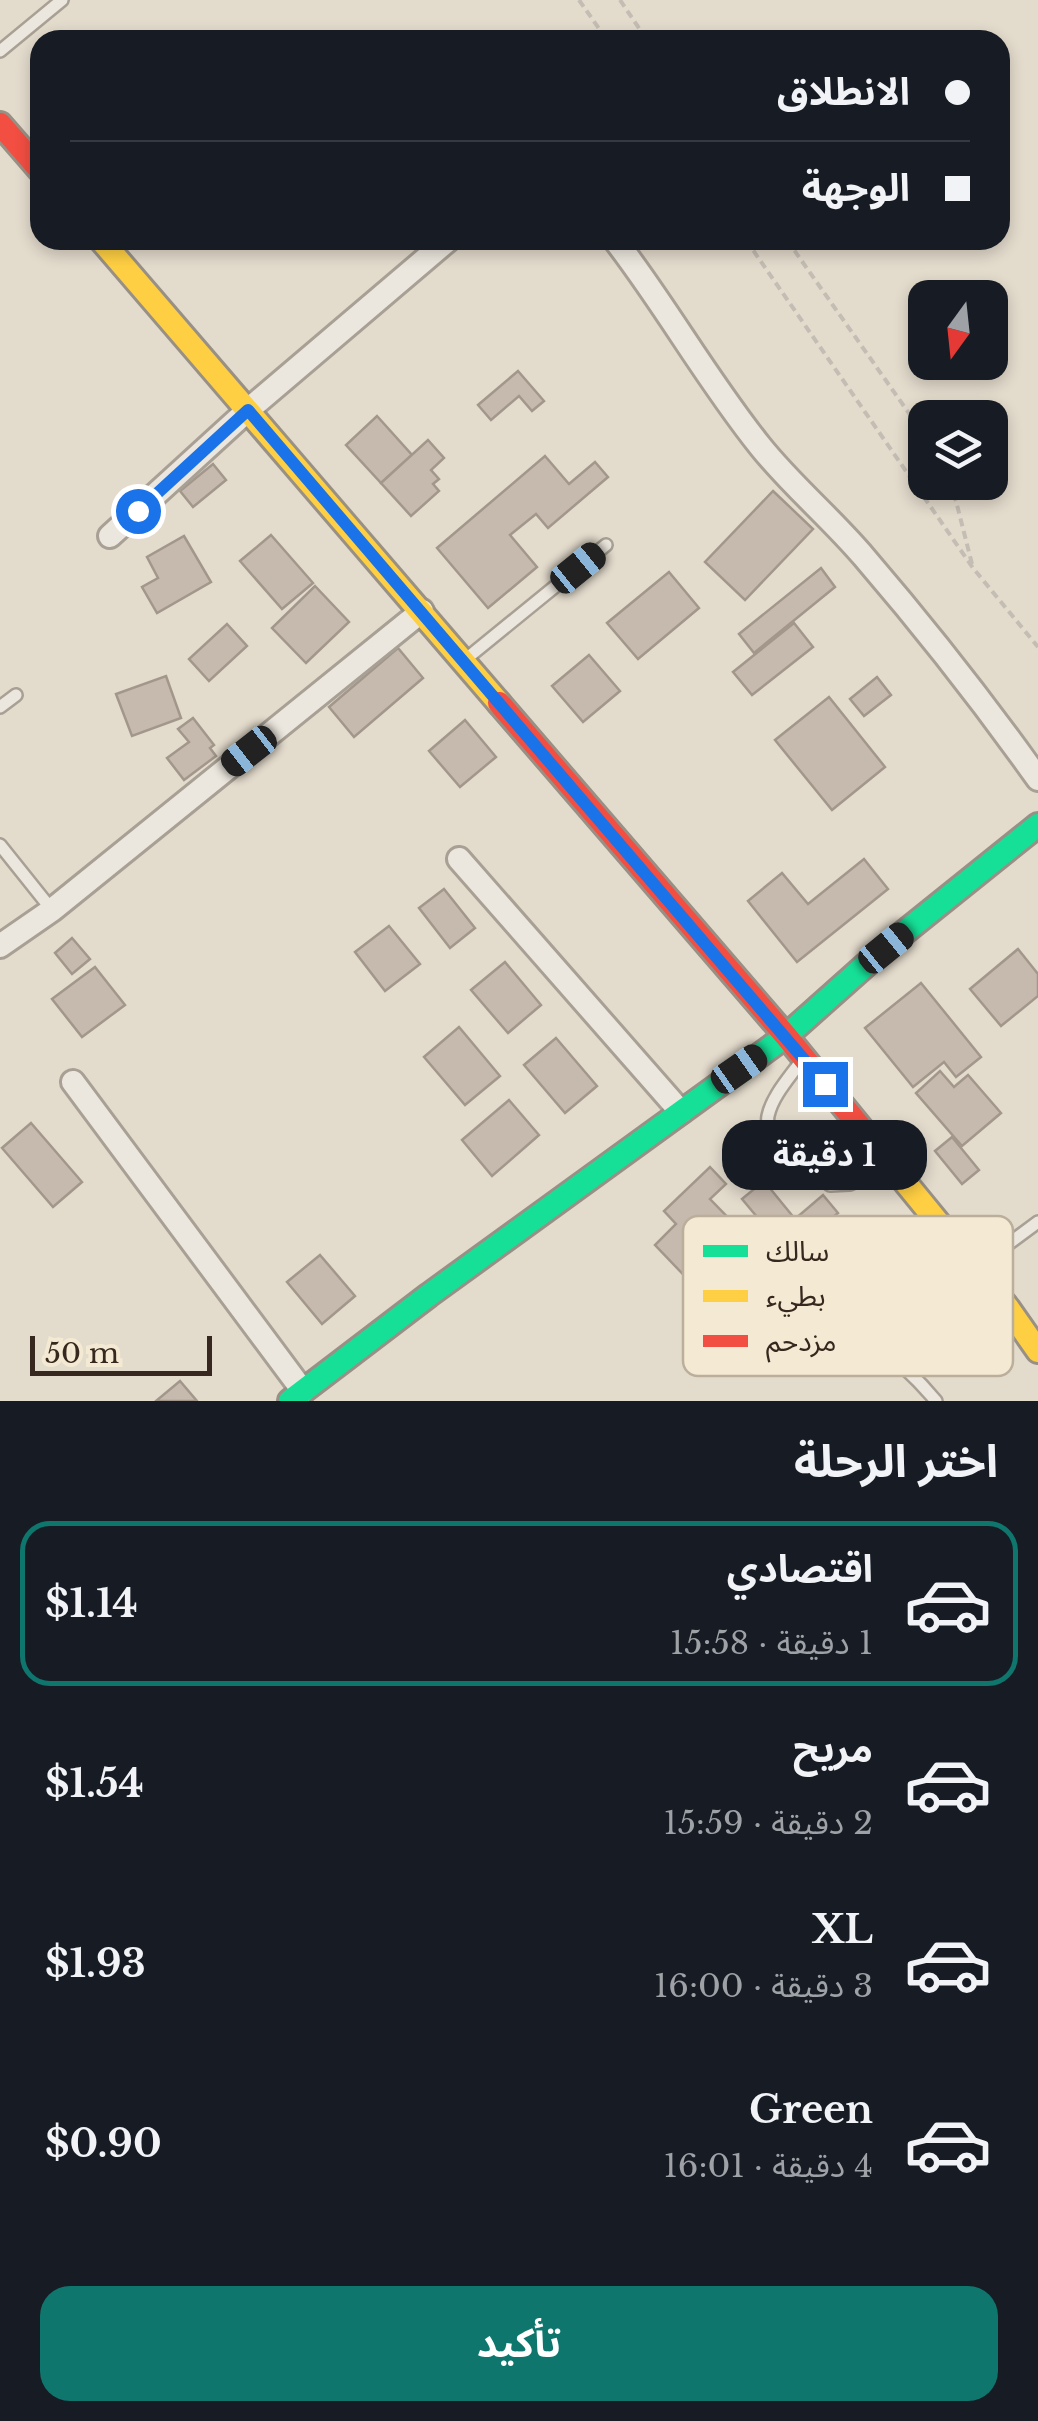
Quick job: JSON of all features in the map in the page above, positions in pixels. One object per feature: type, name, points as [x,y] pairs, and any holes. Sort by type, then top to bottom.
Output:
[{"type":"main road","points":[[0,124],[30,158]]},
{"type":"main road","points":[[110,250],[786,1036],[931,1216]]},
{"type":"main road","points":[[297,1396],[429,1295],[786,1036],[886,948],[1038,825]]},
{"type":"main road","points":[[1013,1318],[1038,1351]]},
{"type":"street","points":[[110,536],[248,410],[436,250]]},
{"type":"street","points":[[623,250],[653,289],[709,378],[762,448],[864,557],[1038,779]]},
{"type":"street","points":[[0,946],[52,910],[422,611]]},
{"type":"street","points":[[459,859],[681,1112]]},
{"type":"street","points":[[73,1082],[297,1396]]},
{"type":"lane","points":[[0,52],[62,0]]},
{"type":"lane","points":[[464,660],[606,545]]},
{"type":"lane","points":[[0,707],[16,694]]},
{"type":"lane","points":[[0,845],[52,910]]},
{"type":"lane","points":[[804,1058],[766,1120],[770,1135],[830,1184],[850,1184],[889,1165]]},
{"type":"lane","points":[[1013,1241],[1038,1222]]},
{"type":"lane","points":[[914,1376],[936,1401]]},
{"type":"path","points":[[579,0],[600,30]]},
{"type":"path","points":[[620,0],[640,30]]},
{"type":"path","points":[[753,250],[973,568],[1038,646]]},
{"type":"path","points":[[795,250],[908,412]]},
{"type":"path","points":[[956,500],[973,568]]},
{"type":"building","points":[[518,371],[544,401],[532,411],[519,396],[491,420],[478,405]]},
{"type":"building","points":[[377,416],[412,455],[381,483],[346,445]]},
{"type":"building","points":[[428,440],[444,458],[431,470],[439,479],[433,484],[439,491],[411,516],[381,483]]},
{"type":"building","points":[[545,456],[569,484],[595,462],[608,477],[548,528],[536,514],[510,535],[537,567],[488,608],[437,548]]},
{"type":"building","points":[[213,464],[226,480],[193,507],[180,491]]},
{"type":"building","points":[[773,491],[813,529],[745,600],[705,562]]},
{"type":"building","points":[[271,535],[313,583],[282,609],[240,561]]},
{"type":"building","points":[[184,536],[211,582],[157,613],[142,587],[158,578],[147,557]]},
{"type":"building","points":[[821,568],[835,587],[754,653],[739,634]]},
{"type":"building","points":[[669,572],[699,608],[638,659],[607,623]]},
{"type":"building","points":[[315,586],[349,622],[306,663],[272,628]]},
{"type":"building","points":[[794,623],[813,647],[752,695],[733,672]]},
{"type":"building","points":[[227,624],[247,646],[209,681],[189,659]]},
{"type":"building","points":[[398,648],[423,678],[354,737],[329,707]]},
{"type":"building","points":[[589,655],[620,691],[583,722],[552,686]]},
{"type":"building","points":[[166,676],[181,718],[132,736],[116,694]]},
{"type":"building","points":[[877,677],[891,695],[864,716],[850,699]]},
{"type":"building","points":[[829,697],[885,767],[832,810],[775,740]]},
{"type":"building","points":[[193,718],[214,745],[210,748],[216,756],[184,780],[167,758],[189,742],[178,729]]},
{"type":"building","points":[[465,720],[496,757],[460,787],[429,751]]},
{"type":"building","points":[[864,859],[888,889],[797,962],[748,901],[782,873],[808,904]]},
{"type":"building","points":[[444,889],[475,928],[450,948],[419,908]]},
{"type":"building","points":[[389,926],[420,964],[385,991],[355,952]]},
{"type":"building","points":[[72,938],[90,959],[72,974],[55,953]]},
{"type":"building","points":[[1018,949],[1038,974],[1038,996],[1001,1026],[970,989]]},
{"type":"building","points":[[505,962],[541,1005],[508,1033],[471,990]]},
{"type":"building","points":[[95,967],[125,1005],[82,1037],[52,999]]},
{"type":"building","points":[[921,983],[981,1057],[956,1077],[944,1062],[913,1087],[865,1028]]},
{"type":"building","points":[[459,1027],[500,1076],[465,1105],[424,1057]]},
{"type":"building","points":[[556,1038],[597,1086],[565,1113],[524,1065]]},
{"type":"building","points":[[940,1071],[954,1087],[968,1075],[1001,1113],[962,1146],[916,1093]]},
{"type":"building","points":[[509,1100],[539,1135],[492,1176],[462,1140]]},
{"type":"building","points":[[31,1123],[82,1182],[53,1207],[2,1148]]},
{"type":"building","points":[[952,1137],[979,1170],[962,1184],[935,1151]]},
{"type":"building","points":[[710,1167],[726,1184],[710,1199],[727,1216],[683,1216],[683,1274],[655,1245],[676,1224],[664,1211]]},
{"type":"building","points":[[764,1181],[793,1216],[756,1216],[742,1199]]},
{"type":"building","points":[[823,1195],[838,1213],[834,1216],[798,1216]]},
{"type":"building","points":[[320,1255],[355,1296],[322,1324],[287,1282]]},
{"type":"building","points":[[180,1381],[197,1401],[156,1401]]},
{"type":"traffic: fast","points":[[290,1401],[786,1036],[886,947],[1038,825]]},
{"type":"traffic: slow","points":[[110,250],[499,703]]},
{"type":"traffic: slow","points":[[896,1171],[933,1216]]},
{"type":"traffic: slow","points":[[1013,1315],[1038,1351]]},
{"type":"traffic: jam","points":[[0,124],[30,158]]},
{"type":"traffic: jam","points":[[499,703],[786,1036],[896,1171]]},
{"type":"route","points":[[138,511],[248,410],[825,1084]]}]
